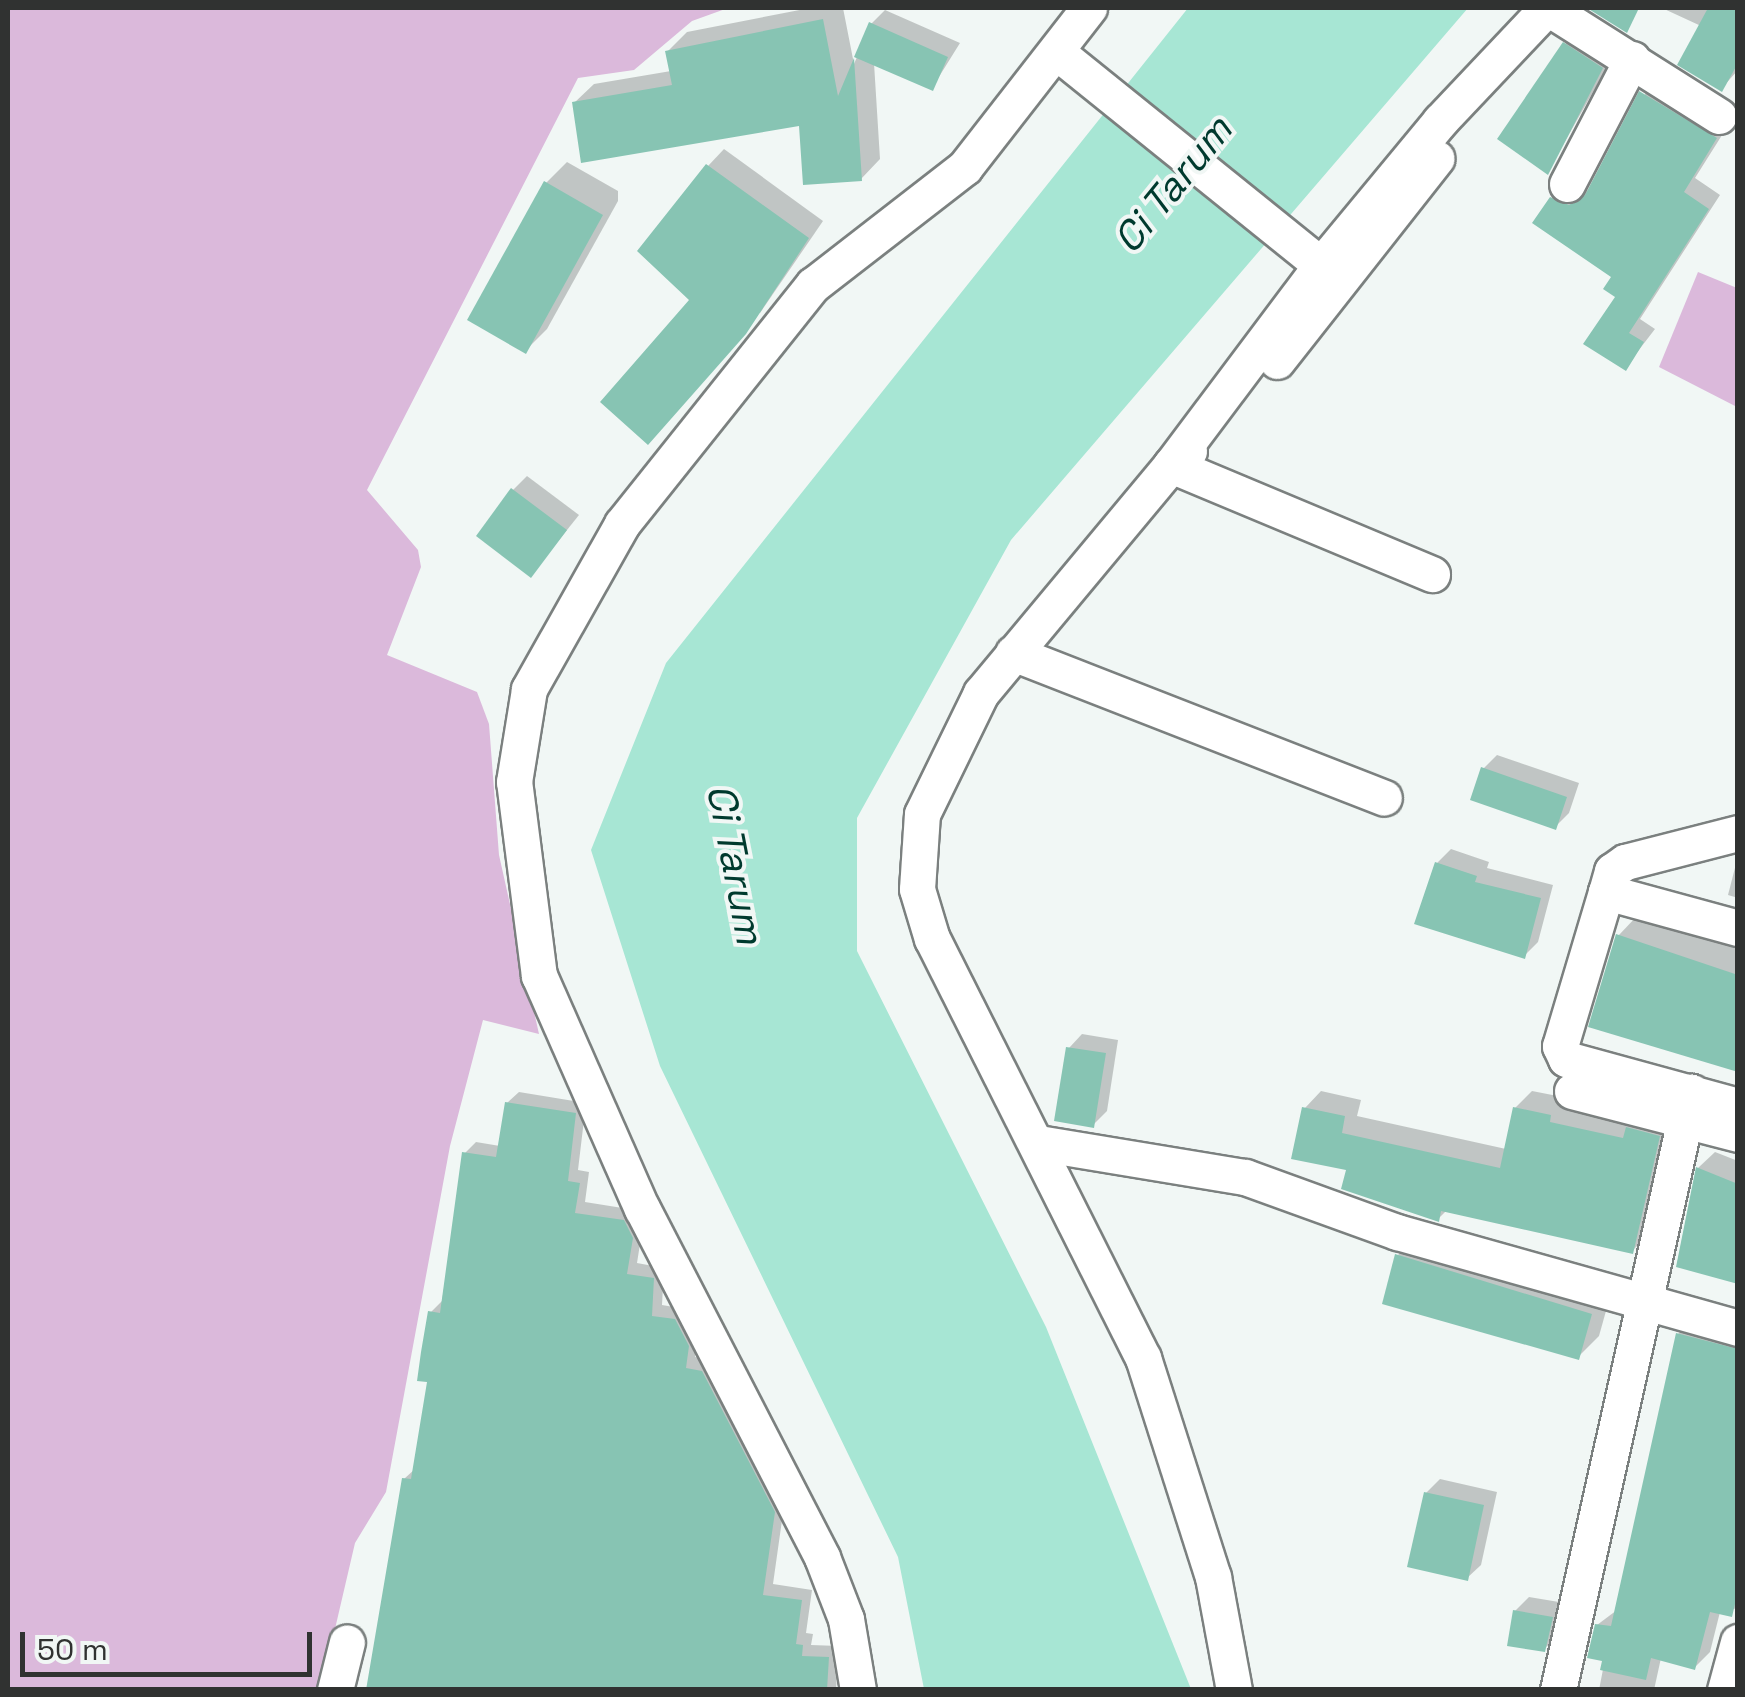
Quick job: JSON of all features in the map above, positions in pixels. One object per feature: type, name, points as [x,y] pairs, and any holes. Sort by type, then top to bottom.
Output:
[{"type":"street","points":[[858,1690],[846,1619],[822,1556],[642,1209],[538,976],[514,782],[530,690],[622,524],[813,284],[965,167],[1066,59],[1089,8]]},
{"type":"street","points":[[1234,1690],[1213,1576],[1149,1376],[1040,1143],[932,939],[917,889],[922,814],[941,764],[981,693],[1172,465],[1313,259],[1547,8],[1719,116]]},
{"type":"street","points":[[1066,59],[1313,259]]},
{"type":"street","points":[[1567,184],[1632,59]]},
{"type":"street","points":[[1172,465],[1250,394],[1379,238],[1445,148],[1480,80]]},
{"type":"street","points":[[1172,465],[1432,574]]},
{"type":"street","points":[[1013,652],[1384,798]]},
{"type":"street","points":[[1738,833],[1625,862],[1612,871],[1562,1054],[1688,1106],[1738,1134]]},
{"type":"street","points":[[1606,892],[1738,928]]},
{"type":"street","points":[[1572,1091],[1688,1106],[1738,1106]]},
{"type":"street","points":[[1558,1690],[1688,1106]]},
{"type":"street","points":[[1040,1143],[1246,1177],[1397,1232],[1738,1328]]},
{"type":"street","points":[[336,1690],[347,1642]]},
{"type":"street","points":[[1725,1690],[1738,1642]]},
{"type":"shaded area","points":[[8,8],[728,8],[692,21],[634,70],[578,78],[367,490],[418,550],[421,567],[387,655],[477,692],[489,724],[499,855],[539,1034],[483,1020],[450,1146],[386,1492],[355,1543],[321,1689],[8,1690]]},
{"type":"shaded area","points":[[1698,272],[1737,288],[1737,407],[1659,367]]},
{"type":"water","name":"Ci Tarum","points":[[1188,8],[1468,8],[1011,540],[857,818],[857,951],[1046,1327],[1191,1689],[924,1689],[898,1557],[660,1066],[591,850],[666,663]]},
{"type":"building","points":[[1587,8],[1639,8],[1627,33]]},
{"type":"building","points":[[1708,8],[1738,8],[1738,63],[1722,92],[1677,65]]},
{"type":"building","points":[[823,19],[838,96],[854,58],[862,181],[803,185],[799,126],[581,163],[572,102],[672,85],[665,51]]},
{"type":"building","points":[[869,22],[948,57],[933,91],[854,57]]},
{"type":"building","points":[[1563,42],[1603,68],[1548,175],[1497,139]]},
{"type":"building","points":[[1639,91],[1717,138],[1684,192],[1709,209],[1629,333],[1644,342],[1626,371],[1583,344],[1615,297],[1603,289],[1611,277],[1532,223],[1550,197],[1569,205],[1585,195]]},
{"type":"building","points":[[706,164],[809,238],[746,334],[648,445],[600,402],[689,300],[637,251]]},
{"type":"building","points":[[544,181],[603,215],[526,354],[467,320]]},
{"type":"building","points":[[511,488],[567,530],[531,578],[476,536]]},
{"type":"building","points":[[1481,767],[1567,797],[1556,830],[1470,800]]},
{"type":"building","points":[[1435,862],[1477,876],[1475,882],[1541,898],[1525,959],[1414,924]]},
{"type":"building","points":[[1616,934],[1738,975],[1738,1072],[1588,1027]]},
{"type":"building","points":[[1066,1047],[1106,1053],[1094,1128],[1054,1121]]},
{"type":"building","points":[[505,1102],[576,1113],[568,1181],[580,1183],[575,1213],[624,1220],[633,1238],[627,1274],[654,1278],[652,1316],[675,1319],[689,1346],[686,1368],[702,1371],[775,1512],[763,1595],[802,1600],[796,1644],[803,1645],[802,1656],[829,1657],[827,1690],[366,1690],[402,1478],[411,1479],[427,1382],[417,1381],[421,1352],[428,1311],[440,1313],[462,1152],[496,1157]]},
{"type":"building","points":[[1302,1107],[1345,1116],[1342,1133],[1500,1168],[1513,1107],[1551,1115],[1550,1122],[1623,1138],[1626,1127],[1660,1136],[1633,1254],[1441,1211],[1439,1222],[1341,1189],[1346,1170],[1291,1159]]},
{"type":"building","points":[[1696,1167],[1738,1184],[1738,1284],[1676,1267]]},
{"type":"building","points":[[1395,1254],[1592,1314],[1579,1360],[1382,1304]]},
{"type":"building","points":[[1676,1333],[1738,1349],[1738,1591],[1732,1617],[1710,1612],[1695,1670],[1651,1658],[1646,1680],[1600,1670],[1602,1661],[1587,1658],[1595,1624],[1611,1626]]},
{"type":"building","points":[[1424,1492],[1484,1505],[1468,1581],[1407,1567]]},
{"type":"building","points":[[1513,1610],[1553,1617],[1545,1652],[1507,1646]]}]
